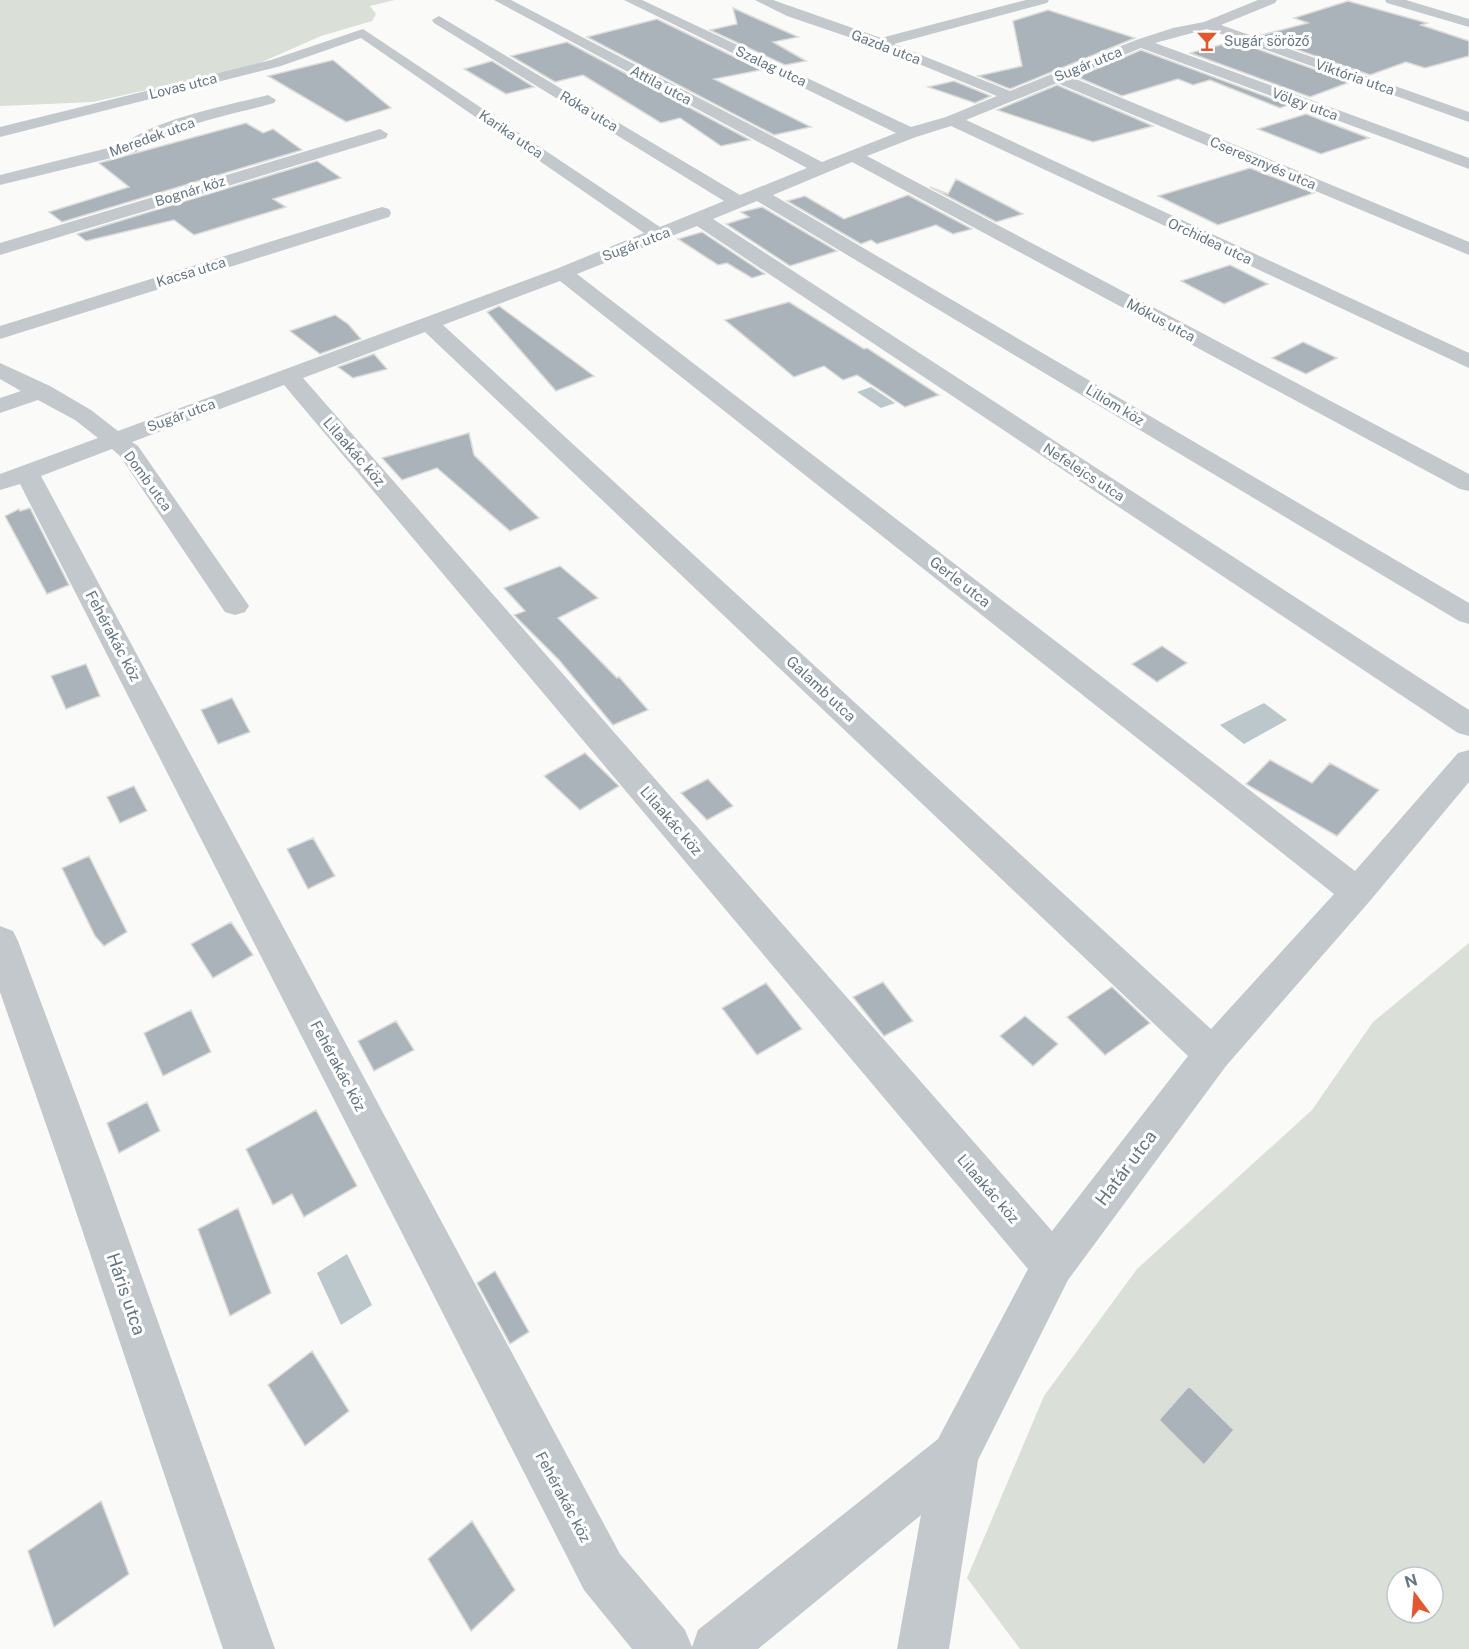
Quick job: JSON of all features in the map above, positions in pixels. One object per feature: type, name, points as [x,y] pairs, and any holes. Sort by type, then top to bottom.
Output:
[{"type":"street","name":"Attila utca","points":[[501,0],[822,169]]},
{"type":"street","name":"Szalag utca","points":[[631,0],[910,133]]},
{"type":"street","name":"Gazda utca","points":[[762,0],[792,13],[880,43],[1010,96]]},
{"type":"street","points":[[880,43],[1042,0]]},
{"type":"street","name":"Sugár utca","points":[[14,478],[563,273],[1141,43],[1178,31],[1208,25],[1269,0]]},
{"type":"street","points":[[1392,0],[1469,23]]},
{"type":"street","name":"Róka utca","points":[[439,20],[750,199]]},
{"type":"street","name":"Viktória utca","points":[[1208,25],[1469,117]]},
{"type":"street","name":"Lovas utca","points":[[0,132],[276,63],[363,33]]},
{"type":"street","name":"Karika utca","points":[[363,33],[659,235]]},
{"type":"street","name":"Völgy utca","points":[[1141,43],[1469,164]]},
{"type":"street","name":"Cseresznyés utca","points":[[1057,77],[1469,249]]},
{"type":"street","name":"Meredek utca","points":[[0,180],[130,148],[133,143],[157,132],[268,100]]},
{"type":"street","name":"Orchidea utca","points":[[952,120],[1469,361]]},
{"type":"street","name":"Bognár köz","points":[[0,249],[380,134]]},
{"type":"street","name":"Mókus utca","points":[[853,156],[1469,484]]},
{"type":"street","name":"Liliom köz","points":[[750,199],[1469,615]]},
{"type":"street","name":"Kacsa utca","points":[[0,333],[382,213]]},
{"type":"street","name":"Nefelejcs utca","points":[[700,219],[1469,726]]},
{"type":"street","name":"Gerle utca","points":[[563,273],[1357,892]]},
{"type":"street","name":"Galamb utca","points":[[429,324],[1212,1054]]},
{"type":"street","name":"Domb utca","points":[[0,369],[83,415],[129,451],[235,606]]},
{"type":"street","name":"Lilaakác köz","points":[[289,376],[1053,1265]]},
{"type":"street","points":[[0,406],[42,391]]},
{"type":"street","name":"Fehérakác köz","points":[[14,478],[602,1572],[666,1649]]},
{"type":"street","name":"Határ utca","points":[[923,1649],[955,1456],[1053,1265],[1212,1054],[1357,892],[1469,761]]},
{"type":"street","name":"Háris utca","points":[[0,941],[86,1179],[249,1649]]},
{"type":"street","points":[[717,1649],[955,1456]]},
{"type":"shaded area","points":[[0,0],[395,0],[370,6],[376,14],[372,21],[321,36],[253,66],[93,102],[0,106]]},
{"type":"shaded area","points":[[871,387],[895,403],[881,408],[857,392]]},
{"type":"shaded area","points":[[1264,703],[1287,720],[1244,744],[1220,725]]},
{"type":"shaded area","points":[[1469,943],[1469,1649],[1020,1649],[967,1578],[1044,1396],[1137,1269],[1312,1110],[1373,1022]]},
{"type":"shaded area","points":[[347,1254],[372,1305],[341,1325],[317,1273]]},
{"type":"building","points":[[1348,1],[1427,23],[1421,25],[1469,41],[1469,56],[1425,68],[1406,62],[1370,75],[1258,36],[1308,23],[1294,18]]},
{"type":"building","points":[[733,8],[798,37],[773,42],[806,61],[785,65],[710,30],[737,24]]},
{"type":"building","points":[[1048,10],[1135,38],[1010,89],[978,76],[1022,66],[1013,21]]},
{"type":"building","points":[[657,19],[761,70],[714,79],[811,127],[774,135],[587,37]]},
{"type":"building","points":[[1235,41],[1350,82],[1310,97],[1190,53]]},
{"type":"building","points":[[567,42],[750,140],[721,146],[680,118],[661,123],[583,75],[555,82],[511,56]]},
{"type":"building","points":[[1141,50],[1289,105],[1280,108],[1210,80],[1193,85],[1178,79],[1122,96],[1077,77]]},
{"type":"building","points":[[333,60],[391,108],[346,122],[268,76]]},
{"type":"building","points":[[492,61],[534,87],[506,94],[464,69]]},
{"type":"building","points":[[954,81],[991,96],[975,103],[928,87]]},
{"type":"building","points":[[1057,85],[1153,126],[1093,142],[997,110]]},
{"type":"building","points":[[1306,114],[1369,138],[1321,154],[1258,129]]},
{"type":"building","points":[[246,123],[263,133],[273,129],[302,150],[62,222],[49,212],[129,187],[99,163]]},
{"type":"building","points":[[317,161],[341,178],[273,199],[286,207],[194,235],[174,220],[86,241],[77,234]]},
{"type":"building","points":[[1250,168],[1314,193],[1218,225],[1158,196]]},
{"type":"building","points":[[956,179],[1023,214],[996,222],[930,187],[948,194]]},
{"type":"building","points":[[908,195],[972,229],[953,234],[936,225],[877,244],[871,240],[861,244],[787,201],[805,196],[844,219]]},
{"type":"building","points":[[762,207],[837,251],[790,266],[726,224],[749,217],[741,212]]},
{"type":"building","points":[[702,232],[765,274],[752,278],[727,263],[718,265],[678,239]]},
{"type":"building","points":[[1230,265],[1268,284],[1224,304],[1181,281]]},
{"type":"building","points":[[789,302],[864,349],[867,348],[939,395],[905,407],[857,375],[843,380],[824,366],[794,377],[725,320]]},
{"type":"building","points":[[499,306],[594,376],[556,391],[487,312]]},
{"type":"building","points":[[335,315],[348,324],[361,339],[320,354],[290,331]]},
{"type":"building","points":[[1303,342],[1337,358],[1306,374],[1272,358]]},
{"type":"building","points":[[374,354],[387,369],[353,378],[338,367]]},
{"type":"building","points":[[469,433],[474,455],[539,518],[510,531],[437,468],[402,480],[382,458]]},
{"type":"building","points":[[30,508],[69,585],[47,594],[5,516],[19,509],[20,511]]},
{"type":"building","points":[[560,566],[598,598],[558,618],[617,678],[619,677],[648,710],[613,725],[559,660],[514,615],[525,611],[504,588]]},
{"type":"building","points":[[1162,646],[1187,663],[1157,682],[1132,664]]},
{"type":"building","points":[[86,664],[100,696],[66,709],[51,676]]},
{"type":"building","points":[[232,698],[250,732],[218,744],[201,710]]},
{"type":"building","points":[[585,753],[619,786],[580,810],[544,776]]},
{"type":"building","points":[[1270,760],[1312,783],[1330,763],[1379,790],[1337,836],[1246,784]]},
{"type":"building","points":[[708,779],[733,806],[707,820],[681,793]]},
{"type":"building","points":[[134,786],[147,811],[120,823],[107,797]]},
{"type":"building","points":[[313,838],[335,876],[308,889],[287,849]]},
{"type":"building","points":[[89,856],[127,932],[104,946],[95,936],[62,868]]},
{"type":"building","points":[[231,922],[253,955],[213,978],[191,944]]},
{"type":"building","points":[[883,982],[913,1021],[884,1036],[853,997]]},
{"type":"building","points":[[766,983],[802,1029],[757,1055],[722,1008]]},
{"type":"building","points":[[1112,987],[1150,1023],[1105,1055],[1067,1017]]},
{"type":"building","points":[[191,1010],[211,1052],[163,1076],[144,1033]]},
{"type":"building","points":[[1025,1016],[1058,1044],[1033,1066],[1000,1036]]},
{"type":"building","points":[[396,1021],[414,1050],[374,1071],[358,1041]]},
{"type":"building","points":[[147,1102],[160,1131],[119,1153],[107,1123]]},
{"type":"building","points":[[316,1110],[357,1186],[304,1217],[292,1194],[273,1205],[246,1149]]},
{"type":"building","points":[[238,1208],[271,1293],[230,1316],[198,1229]]},
{"type":"building","points":[[495,1271],[529,1332],[510,1344],[477,1283]]},
{"type":"building","points":[[312,1351],[349,1411],[305,1446],[268,1385]]},
{"type":"building","points":[[1189,1386],[1234,1430],[1204,1465],[1159,1420]]},
{"type":"building","points":[[101,1501],[129,1574],[54,1627],[28,1551]]},
{"type":"building","points":[[472,1521],[515,1590],[471,1631],[428,1559]]},
{"type":"place","name":"Sugár söröző","points":[[1207,41]]}]
